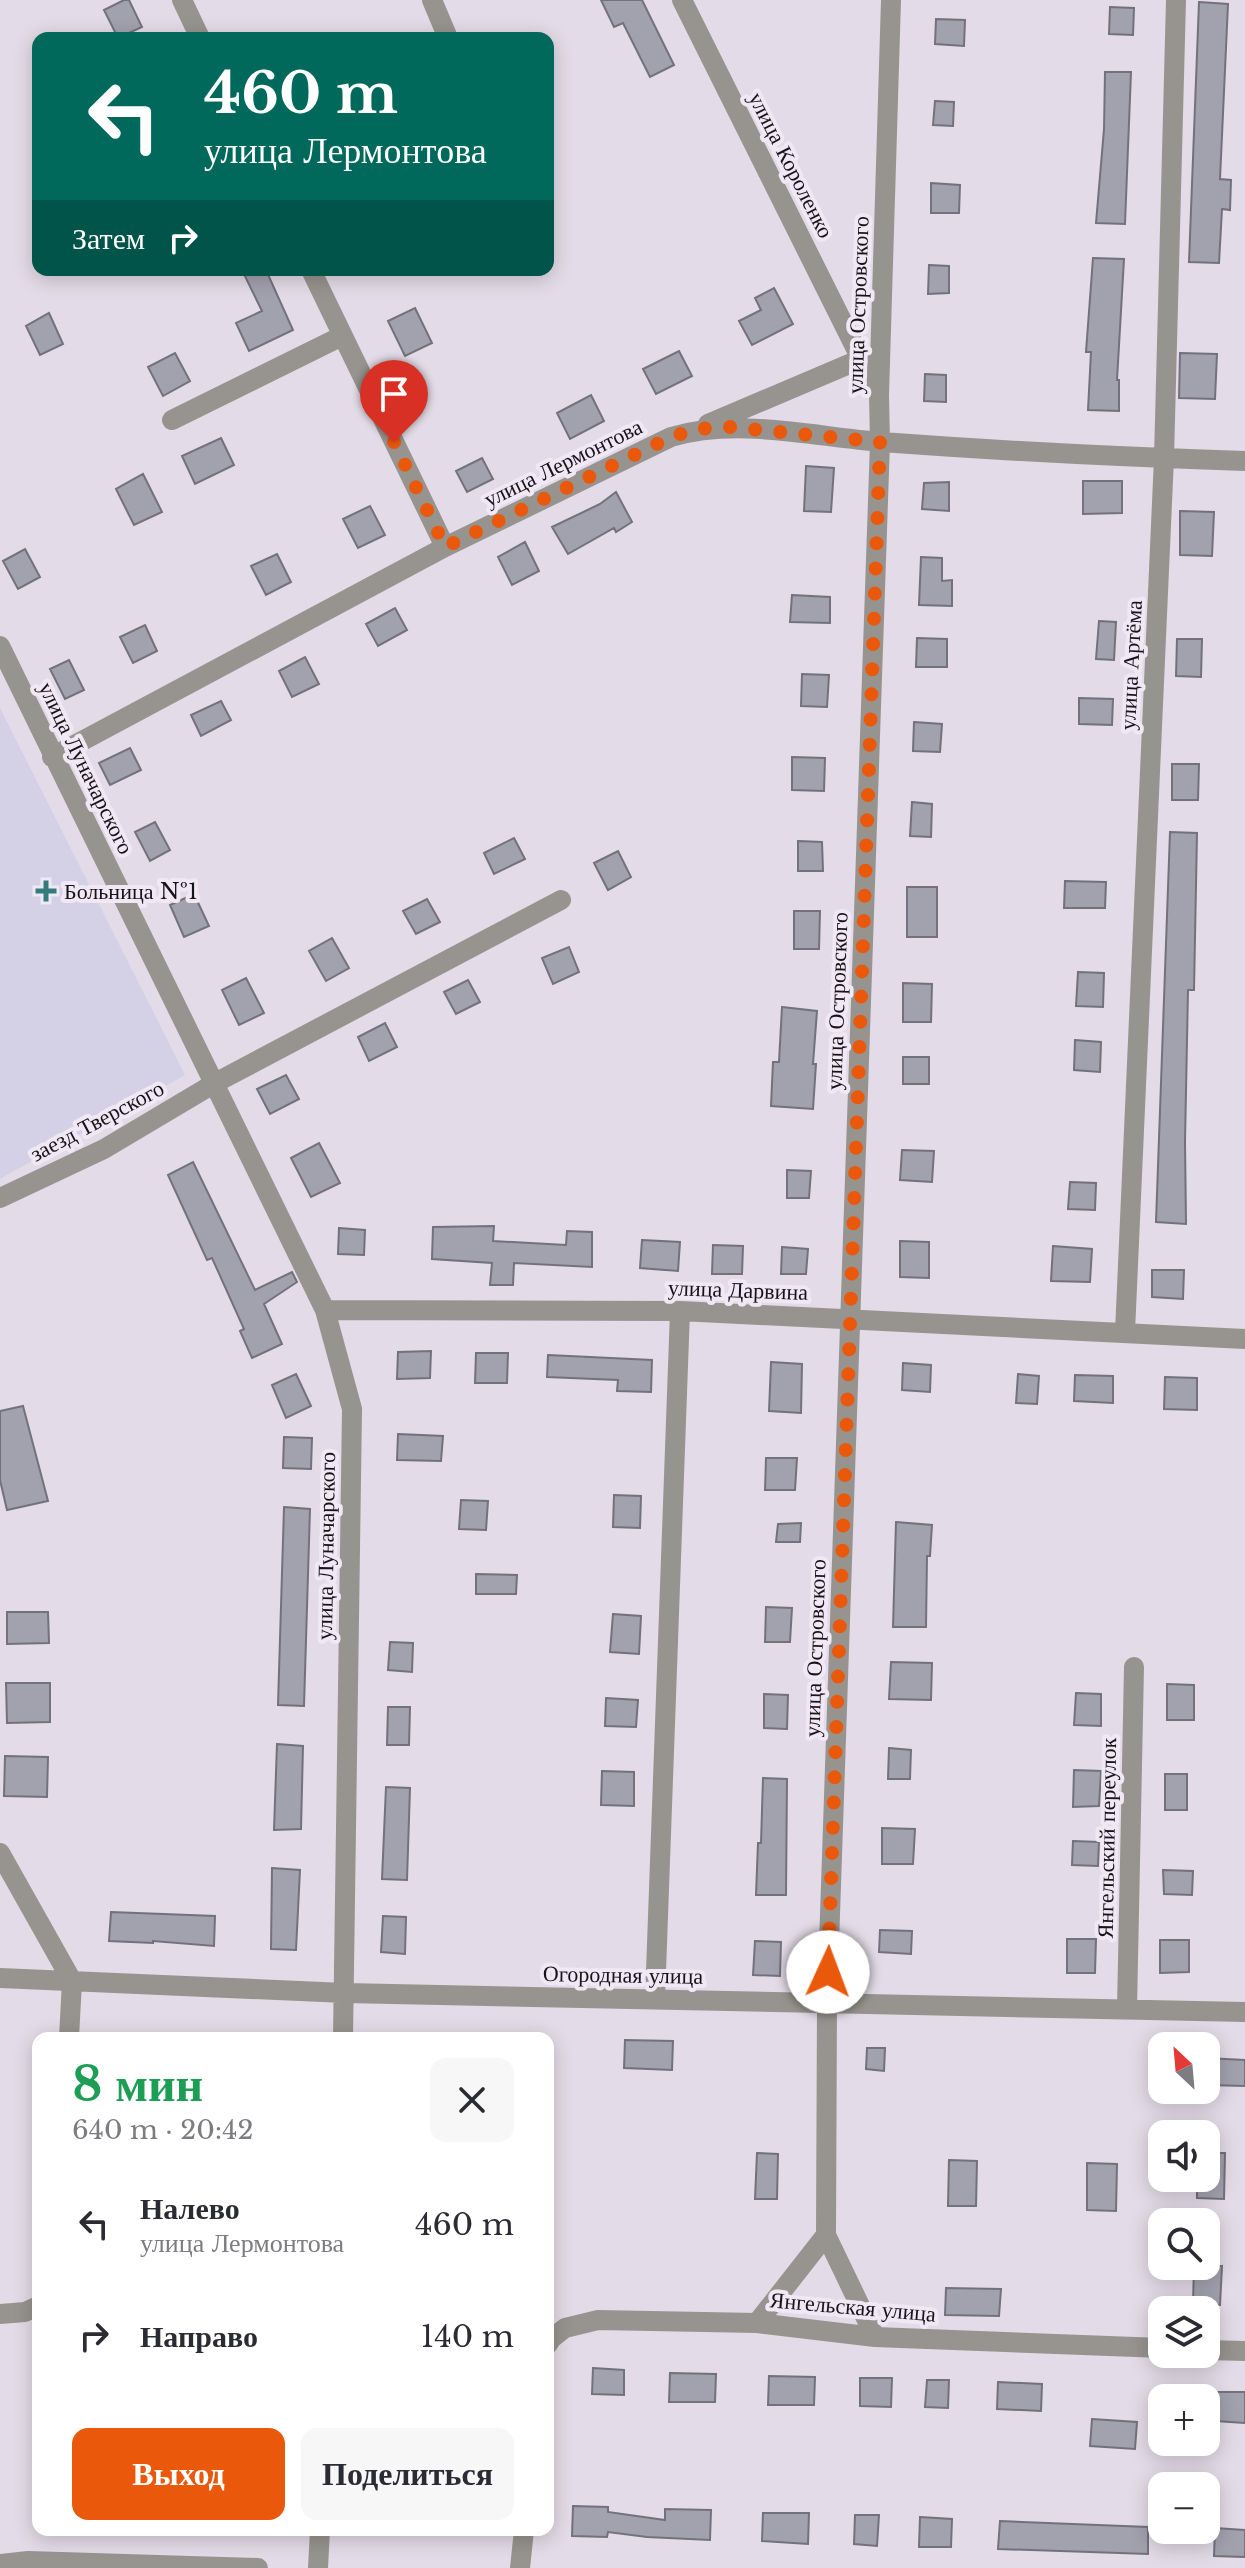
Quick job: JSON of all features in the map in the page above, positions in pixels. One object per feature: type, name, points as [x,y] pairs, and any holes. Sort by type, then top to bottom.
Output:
[{"type":"street","points":[[182,0],[197,32]]},
{"type":"street","points":[[432,0],[445,32]]},
{"type":"street","name":"улица Короленко","points":[[682,0],[879,395]]},
{"type":"street","name":"улица Островского","points":[[826,2235],[827,2003],[880,442],[891,0]]},
{"type":"street","name":"улица Артёма","points":[[1125,1332],[1164,458],[1176,0]]},
{"type":"street","points":[[314,276],[445,547]]},
{"type":"street","points":[[172,420],[342,336]]},
{"type":"street","points":[[697,429],[861,359]]},
{"type":"street","name":"улица Лермонтова","points":[[52,757],[445,547],[671,437],[697,429],[730,427],[880,442],[1245,461]]},
{"type":"street","name":"улица Луначарского","points":[[0,646],[325,1310],[352,1409],[343,2032]]},
{"type":"street","points":[[215,1083],[561,900]]},
{"type":"street","name":"заезд Тверского","points":[[0,1198],[104,1149],[215,1083]]},
{"type":"street","name":"улица Дарвина","points":[[325,1310],[680,1311],[1245,1339]]},
{"type":"street","points":[[655,1999],[680,1311]]},
{"type":"street","name":"Янгельский переулок","points":[[1127,2009],[1134,1667]]},
{"type":"street","points":[[0,1853],[72,1981],[69,2032]]},
{"type":"street","name":"Огородная улица","points":[[0,1978],[345,1993],[1245,2012]]},
{"type":"street","points":[[757,2323],[826,2235],[875,2337]]},
{"type":"street","points":[[0,2314],[32,2309]]},
{"type":"street","name":"Янгельская улица","points":[[554,2337],[565,2328],[598,2320],[757,2323],[875,2337],[1148,2347]]},
{"type":"street","points":[[1220,2350],[1245,2351]]},
{"type":"street","points":[[318,2568],[320,2536]]},
{"type":"street","points":[[520,2568],[523,2536]]},
{"type":"street","points":[[0,2564],[28,2561],[258,2568]]},
{"type":"shaded area","name":"Больница №1","points":[[0,708],[185,1075],[0,1179]]},
{"type":"building","points":[[129,0],[142,27],[131,32],[115,32],[104,10]]},
{"type":"building","points":[[601,0],[642,0],[674,65],[650,77],[623,23],[614,27]]},
{"type":"building","points":[[1199,2],[1228,4],[1220,179],[1231,180],[1230,210],[1222,209],[1219,263],[1189,262]]},
{"type":"building","points":[[1110,7],[1134,8],[1133,35],[1109,34]]},
{"type":"building","points":[[936,19],[965,20],[964,46],[935,44]]},
{"type":"building","points":[[1105,72],[1131,72],[1125,224],[1096,223]]},
{"type":"building","points":[[935,101],[954,102],[953,126],[933,125]]},
{"type":"building","points":[[931,183],[960,185],[959,213],[931,213]]},
{"type":"building","points":[[1093,258],[1124,259],[1117,380],[1119,411],[1088,410],[1091,352],[1086,352]]},
{"type":"building","points":[[929,265],[949,266],[949,293],[928,294]]},
{"type":"building","points":[[245,276],[269,276],[293,330],[249,351],[236,323],[262,311]]},
{"type":"building","points":[[774,288],[793,324],[752,345],[739,321],[761,310],[755,298]]},
{"type":"building","points":[[415,308],[432,343],[405,356],[388,321]]},
{"type":"building","points":[[49,313],[63,344],[40,355],[26,326]]},
{"type":"building","points":[[679,351],[692,376],[656,394],[643,369]]},
{"type":"building","points":[[175,353],[190,381],[163,396],[148,367]]},
{"type":"building","points":[[1180,353],[1217,354],[1215,399],[1179,398]]},
{"type":"building","points":[[925,374],[946,375],[946,402],[924,401]]},
{"type":"building","points":[[591,395],[604,421],[570,439],[557,413]]},
{"type":"building","points":[[221,438],[234,465],[195,484],[182,456]]},
{"type":"building","points":[[482,458],[493,479],[467,492],[456,471]]},
{"type":"building","points":[[806,466],[834,468],[831,512],[804,511]]},
{"type":"building","points":[[143,474],[162,512],[134,525],[116,489]]},
{"type":"building","points":[[1083,481],[1122,481],[1122,513],[1083,514]]},
{"type":"building","points":[[949,482],[949,511],[922,509],[924,483]]},
{"type":"building","points":[[616,492],[632,522],[616,532],[614,528],[568,554],[552,527],[600,504]]},
{"type":"building","points":[[370,506],[385,535],[358,548],[343,519]]},
{"type":"building","points":[[1180,511],[1214,512],[1212,556],[1180,555]]},
{"type":"building","points":[[525,542],[539,571],[512,585],[498,557]]},
{"type":"building","points":[[25,549],[40,577],[18,589],[3,561]]},
{"type":"building","points":[[277,554],[291,582],[266,595],[251,566]]},
{"type":"building","points":[[921,557],[942,558],[942,581],[952,580],[952,606],[919,605]]},
{"type":"building","points":[[792,595],[830,597],[830,623],[790,622]]},
{"type":"building","points":[[395,608],[407,630],[378,646],[366,624]]},
{"type":"building","points":[[1099,621],[1116,622],[1114,660],[1096,659]]},
{"type":"building","points":[[145,625],[157,651],[133,663],[120,637]]},
{"type":"building","points":[[917,638],[947,639],[947,667],[916,667]]},
{"type":"building","points":[[1177,639],[1202,639],[1201,677],[1176,676]]},
{"type":"building","points":[[305,657],[319,684],[292,697],[279,671]]},
{"type":"building","points":[[69,660],[84,690],[65,699],[50,669]]},
{"type":"building","points":[[802,674],[829,675],[827,707],[801,706]]},
{"type":"building","points":[[1079,698],[1113,699],[1112,725],[1079,724]]},
{"type":"building","points":[[221,701],[231,720],[201,736],[191,715]]},
{"type":"building","points":[[914,722],[942,724],[940,752],[913,751]]},
{"type":"building","points":[[130,748],[141,770],[110,785],[99,763]]},
{"type":"building","points":[[792,757],[825,758],[824,791],[792,790]]},
{"type":"building","points":[[1172,764],[1199,764],[1198,800],[1172,800]]},
{"type":"building","points":[[912,802],[932,804],[931,837],[910,836]]},
{"type":"building","points":[[155,822],[170,850],[150,861],[135,832]]},
{"type":"building","points":[[1170,832],[1197,833],[1194,990],[1188,990],[1186,1224],[1156,1222]]},
{"type":"building","points":[[514,838],[525,859],[494,874],[484,853]]},
{"type":"building","points":[[798,841],[822,842],[823,871],[798,871]]},
{"type":"building","points":[[618,851],[631,877],[608,890],[594,863]]},
{"type":"building","points":[[1065,881],[1106,882],[1105,908],[1064,908]]},
{"type":"building","points":[[907,887],[937,887],[937,937],[907,937]]},
{"type":"building","points":[[194,894],[209,926],[184,937],[170,905]]},
{"type":"building","points":[[427,899],[440,922],[416,934],[403,911]]},
{"type":"building","points":[[794,911],[820,911],[819,949],[794,949]]},
{"type":"building","points":[[332,938],[349,968],[326,981],[309,951]]},
{"type":"building","points":[[569,947],[579,972],[553,984],[542,958]]},
{"type":"building","points":[[1078,972],[1104,973],[1103,1007],[1076,1006]]},
{"type":"building","points":[[246,978],[264,1013],[239,1025],[222,990]]},
{"type":"building","points":[[468,980],[480,1002],[456,1014],[444,992]]},
{"type":"building","points":[[903,983],[932,984],[931,1022],[903,1022]]},
{"type":"building","points":[[782,1007],[817,1011],[813,1109],[771,1106],[773,1062],[779,1062]]},
{"type":"building","points":[[385,1023],[397,1047],[369,1061],[358,1037]]},
{"type":"building","points":[[1075,1040],[1101,1042],[1100,1072],[1074,1070]]},
{"type":"building","points":[[903,1057],[929,1057],[929,1084],[903,1084]]},
{"type":"building","points":[[286,1075],[299,1099],[270,1114],[257,1089]]},
{"type":"building","points":[[319,1143],[340,1183],[311,1197],[291,1158]]},
{"type":"building","points":[[902,1150],[934,1151],[932,1182],[900,1180]]},
{"type":"building","points":[[193,1162],[255,1290],[292,1272],[297,1282],[264,1304],[282,1344],[252,1358],[240,1331],[244,1329],[212,1258],[207,1260],[168,1175]]},
{"type":"building","points":[[787,1170],[811,1171],[809,1198],[787,1198]]},
{"type":"building","points":[[1070,1182],[1096,1183],[1095,1210],[1068,1209]]},
{"type":"building","points":[[494,1226],[493,1241],[566,1245],[567,1231],[592,1232],[592,1267],[514,1263],[513,1285],[490,1285],[492,1263],[432,1259],[433,1227]]},
{"type":"building","points":[[339,1228],[365,1230],[364,1255],[338,1254]]},
{"type":"building","points":[[642,1240],[680,1242],[678,1271],[640,1268]]},
{"type":"building","points":[[900,1241],[929,1242],[929,1278],[900,1277]]},
{"type":"building","points":[[713,1245],[743,1246],[742,1274],[712,1274]]},
{"type":"building","points":[[1053,1246],[1092,1249],[1090,1282],[1051,1281]]},
{"type":"building","points":[[782,1247],[808,1249],[806,1274],[781,1274]]},
{"type":"building","points":[[1152,1270],[1184,1270],[1183,1299],[1152,1297]]},
{"type":"building","points":[[431,1351],[430,1378],[397,1379],[398,1352]]},
{"type":"building","points":[[476,1353],[508,1353],[507,1383],[475,1383]]},
{"type":"building","points":[[548,1355],[652,1360],[651,1392],[617,1391],[618,1380],[547,1377]]},
{"type":"building","points":[[771,1362],[802,1364],[801,1413],[769,1411]]},
{"type":"building","points":[[903,1363],[931,1365],[930,1392],[902,1390]]},
{"type":"building","points":[[296,1374],[311,1406],[286,1418],[272,1385]]},
{"type":"building","points":[[1018,1374],[1039,1376],[1037,1404],[1016,1403]]},
{"type":"building","points":[[1075,1375],[1113,1376],[1113,1403],[1074,1401]]},
{"type":"building","points":[[1165,1377],[1197,1378],[1197,1410],[1164,1409]]},
{"type":"building","points":[[23,1406],[48,1501],[7,1510],[0,1480],[0,1411]]},
{"type":"building","points":[[398,1434],[443,1436],[441,1461],[397,1460]]},
{"type":"building","points":[[284,1437],[312,1438],[311,1469],[283,1468]]},
{"type":"building","points":[[766,1458],[797,1458],[795,1490],[765,1490]]},
{"type":"building","points":[[614,1495],[641,1496],[640,1528],[613,1527]]},
{"type":"building","points":[[461,1500],[488,1501],[486,1530],[459,1529]]},
{"type":"building","points":[[284,1507],[310,1509],[304,1706],[278,1705]]},
{"type":"building","points":[[896,1522],[932,1525],[930,1556],[927,1556],[926,1627],[893,1627]]},
{"type":"building","points":[[801,1523],[800,1542],[776,1542],[778,1524]]},
{"type":"building","points":[[476,1574],[517,1575],[516,1594],[476,1594]]},
{"type":"building","points":[[766,1607],[792,1608],[790,1642],[765,1642]]},
{"type":"building","points":[[7,1612],[48,1612],[49,1643],[7,1644]]},
{"type":"building","points":[[613,1614],[641,1616],[639,1654],[610,1652]]},
{"type":"building","points":[[390,1642],[413,1643],[412,1672],[388,1670]]},
{"type":"building","points":[[891,1662],[932,1663],[931,1700],[889,1699]]},
{"type":"building","points":[[6,1683],[50,1683],[50,1722],[7,1723]]},
{"type":"building","points":[[1167,1684],[1194,1685],[1194,1720],[1167,1720]]},
{"type":"building","points":[[1076,1693],[1101,1694],[1101,1726],[1074,1725]]},
{"type":"building","points":[[764,1694],[788,1695],[787,1729],[764,1728]]},
{"type":"building","points":[[606,1698],[638,1700],[636,1727],[605,1726]]},
{"type":"building","points":[[388,1707],[410,1707],[409,1745],[387,1745]]},
{"type":"building","points":[[277,1744],[303,1746],[301,1829],[274,1830]]},
{"type":"building","points":[[889,1748],[911,1750],[910,1779],[888,1779]]},
{"type":"building","points":[[5,1756],[48,1757],[47,1797],[4,1796]]},
{"type":"building","points":[[1074,1770],[1101,1771],[1099,1806],[1073,1807]]},
{"type":"building","points":[[602,1771],[634,1772],[634,1806],[601,1805]]},
{"type":"building","points":[[1165,1774],[1187,1774],[1187,1810],[1165,1810]]},
{"type":"building","points":[[763,1778],[787,1779],[786,1895],[756,1895]]},
{"type":"building","points":[[386,1787],[410,1788],[407,1880],[382,1879]]},
{"type":"building","points":[[882,1828],[915,1829],[913,1864],[882,1864]]},
{"type":"building","points":[[1073,1841],[1099,1842],[1098,1866],[1072,1865]]},
{"type":"building","points":[[272,1868],[300,1870],[296,1950],[271,1949]]},
{"type":"building","points":[[1163,1870],[1193,1871],[1192,1895],[1164,1894]]},
{"type":"building","points":[[111,1912],[215,1916],[214,1946],[109,1941]]},
{"type":"building","points":[[383,1916],[406,1917],[405,1954],[381,1952]]},
{"type":"building","points":[[880,1930],[912,1931],[911,1954],[879,1952]]},
{"type":"building","points":[[1067,1939],[1096,1939],[1095,1973],[1067,1973]]},
{"type":"building","points":[[1160,1940],[1189,1940],[1189,1972],[1160,1973]]},
{"type":"building","points":[[755,1941],[781,1942],[780,1976],[753,1975]]},
{"type":"building","points":[[625,2040],[673,2041],[672,2070],[624,2068]]},
{"type":"building","points":[[867,2048],[885,2048],[884,2071],[866,2069]]},
{"type":"building","points":[[1220,2059],[1245,2060],[1245,2086],[1220,2085]]},
{"type":"building","points":[[757,2153],[778,2154],[777,2199],[755,2199]]},
{"type":"building","points":[[1220,2153],[1225,2153],[1224,2199],[1197,2198],[1197,2192],[1220,2192]]},
{"type":"building","points":[[949,2160],[977,2161],[976,2206],[948,2206]]},
{"type":"building","points":[[1087,2163],[1117,2164],[1116,2211],[1087,2210]]},
{"type":"building","points":[[1222,2266],[1220,2305],[1220,2296],[1193,2296],[1194,2280],[1220,2280]]},
{"type":"building","points":[[946,2288],[1001,2289],[999,2316],[945,2315]]},
{"type":"building","points":[[593,2368],[624,2370],[624,2395],[592,2394]]},
{"type":"building","points":[[670,2373],[716,2374],[715,2402],[669,2402]]},
{"type":"building","points":[[769,2376],[815,2377],[814,2405],[768,2405]]},
{"type":"building","points":[[860,2378],[892,2378],[891,2407],[860,2406]]},
{"type":"building","points":[[927,2380],[949,2380],[948,2408],[925,2407]]},
{"type":"building","points":[[998,2382],[1042,2384],[1041,2411],[997,2409]]},
{"type":"building","points":[[1220,2392],[1245,2392],[1245,2423],[1220,2421]]},
{"type":"building","points":[[1092,2419],[1137,2422],[1135,2449],[1090,2446]]},
{"type":"building","points":[[573,2506],[608,2507],[608,2512],[665,2520],[665,2509],[711,2510],[710,2540],[608,2532],[607,2537],[572,2536]]},
{"type":"building","points":[[763,2513],[809,2513],[808,2544],[762,2541]]},
{"type":"building","points":[[855,2515],[879,2515],[877,2546],[854,2544]]},
{"type":"building","points":[[920,2517],[952,2519],[951,2547],[919,2547]]},
{"type":"building","points":[[1000,2521],[1148,2527],[1148,2554],[998,2549]]},
{"type":"building","points":[[1220,2528],[1245,2530],[1245,2557],[1214,2556],[1214,2544],[1220,2544]]},
{"type":"place","name":"Больница №1","points":[[46,891]]},
{"type":"route","points":[[394,442],[445,547],[671,437],[697,429],[730,427],[880,442],[828,1972]]}]
